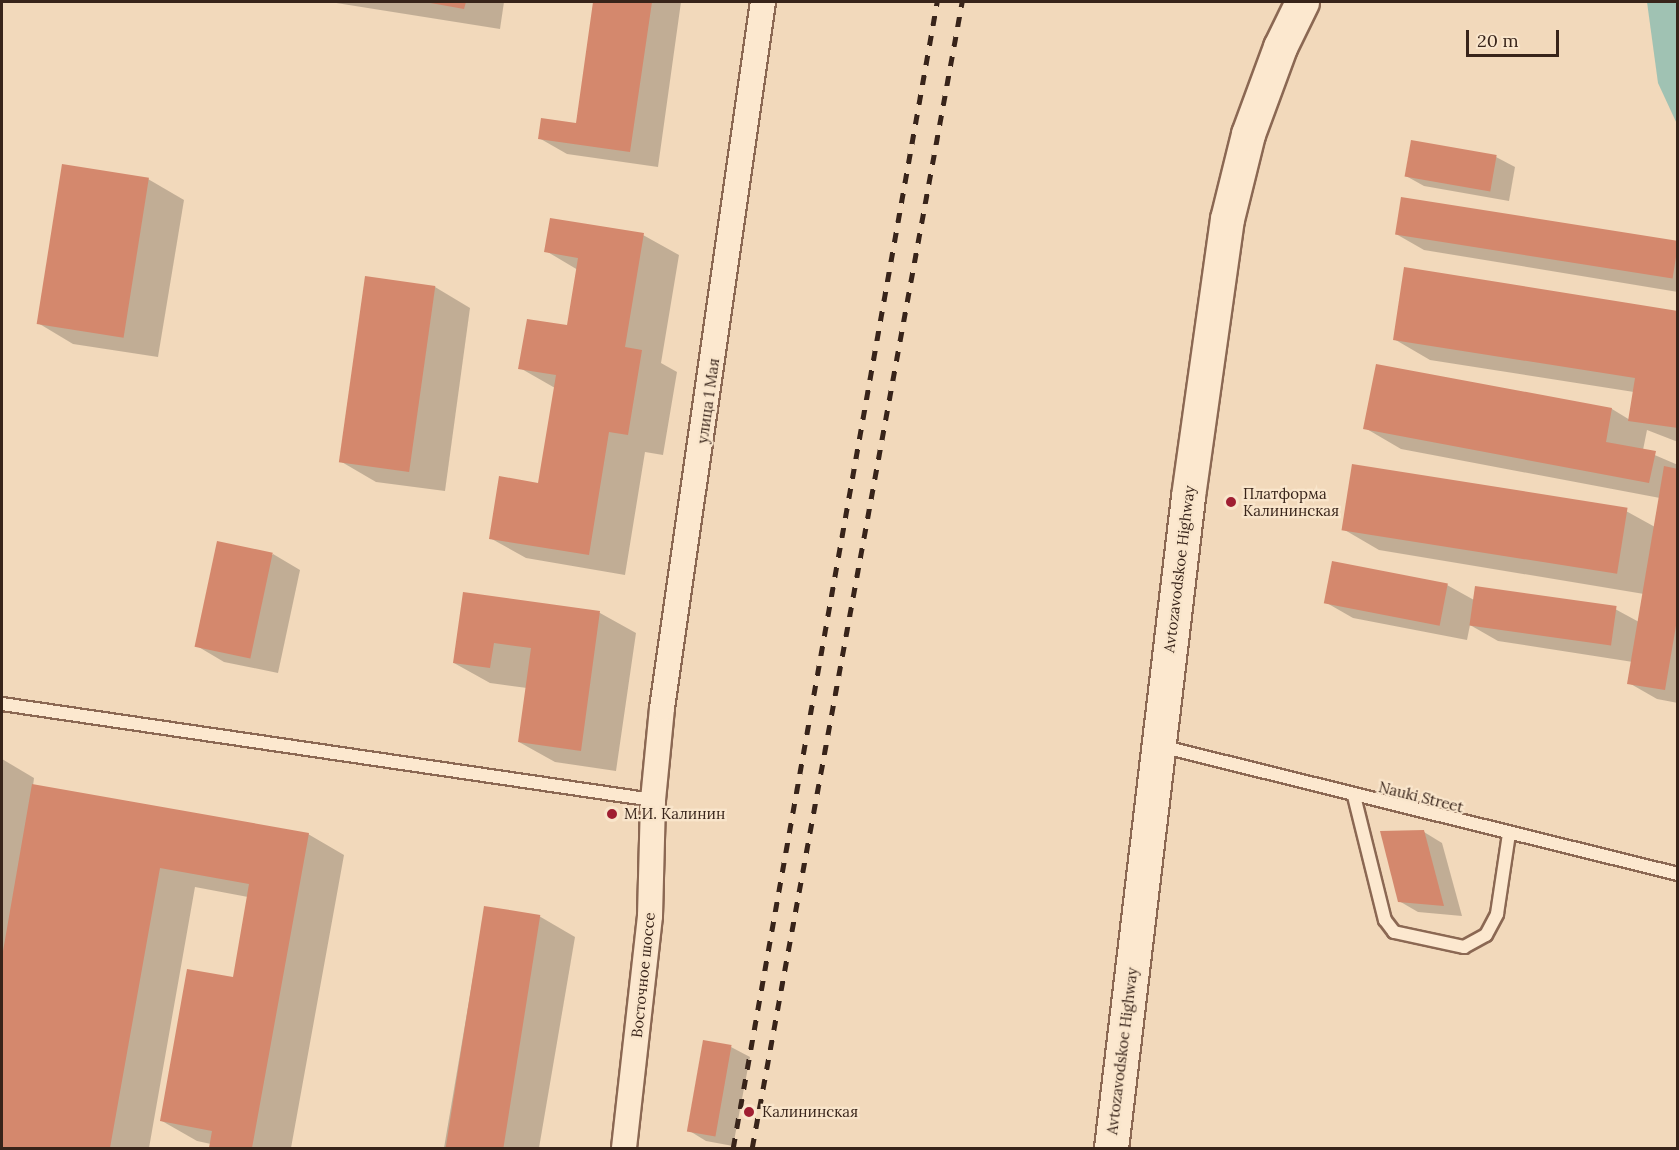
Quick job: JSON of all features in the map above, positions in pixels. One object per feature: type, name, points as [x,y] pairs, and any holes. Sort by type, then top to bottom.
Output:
[{"type":"main road","name":"Avtozavodskoe Highway","points":[[1111,1149],[1208,339],[1227,219],[1248,135],[1280,47],[1302,2]]},
{"type":"street","name":"улица 1 Мая","points":[[653,800],[662,708],[763,2]]},
{"type":"street","name":"Восточное шоссе","points":[[624,1149],[650,916],[653,800]]},
{"type":"lane","points":[[2,704],[653,800]]},
{"type":"lane","name":"Nauki Street","points":[[1158,745],[1354,796],[1677,874]]},
{"type":"lane","points":[[1354,796],[1385,920],[1394,932],[1464,947],[1486,935],[1497,914],[1509,834]]},
{"type":"shaded area","points":[[1647,2],[1677,2],[1677,124],[1658,83]]},
{"type":"building","points":[[425,2],[466,2],[464,9]]},
{"type":"building","points":[[593,2],[652,2],[630,152],[538,139],[541,118],[576,123]]},
{"type":"building","points":[[1411,140],[1497,155],[1490,192],[1405,176]]},
{"type":"building","points":[[62,164],[149,178],[124,338],[37,324]]},
{"type":"building","points":[[1401,197],[1678,241],[1673,278],[1395,235]]},
{"type":"building","points":[[550,218],[644,233],[625,347],[642,350],[628,435],[609,432],[589,555],[489,539],[499,476],[538,483],[556,375],[518,369],[527,319],[567,325],[578,258],[544,252]]},
{"type":"building","points":[[1404,267],[1678,311],[1678,428],[1628,421],[1635,378],[1393,340]]},
{"type":"building","points":[[365,276],[435,286],[409,472],[339,462]]},
{"type":"building","points":[[1376,364],[1612,408],[1606,442],[1656,451],[1649,483],[1363,429]]},
{"type":"building","points":[[1352,464],[1628,508],[1617,574],[1342,530]]},
{"type":"building","points":[[1664,466],[1678,469],[1678,614],[1665,690],[1627,684]]},
{"type":"building","points":[[217,541],[273,553],[250,658],[195,647]]},
{"type":"building","points":[[1332,561],[1448,584],[1440,626],[1324,603]]},
{"type":"building","points":[[1475,586],[1617,606],[1611,646],[1469,626]]},
{"type":"building","points":[[463,592],[600,611],[581,751],[518,742],[531,648],[494,643],[490,668],[453,663]]},
{"type":"building","points":[[32,784],[309,833],[252,1148],[209,1148],[212,1131],[160,1121],[187,969],[233,977],[249,884],[160,868],[110,1148],[2,1148],[2,957]]},
{"type":"building","points":[[1424,830],[1444,906],[1398,902],[1380,831]]},
{"type":"building","points":[[484,906],[540,915],[503,1148],[446,1148]]},
{"type":"building","points":[[703,1040],[732,1045],[715,1137],[687,1132]]},
{"type":"railway","points":[[733,1148],[937,2]]},
{"type":"railway","points":[[752,1148],[962,2]]},
{"type":"place","name":"Платформа Калининская","points":[[1231,502]]},
{"type":"place","name":"М.И. Калинин","points":[[612,814]]},
{"type":"place","name":"Калининская","points":[[749,1112]]}]
